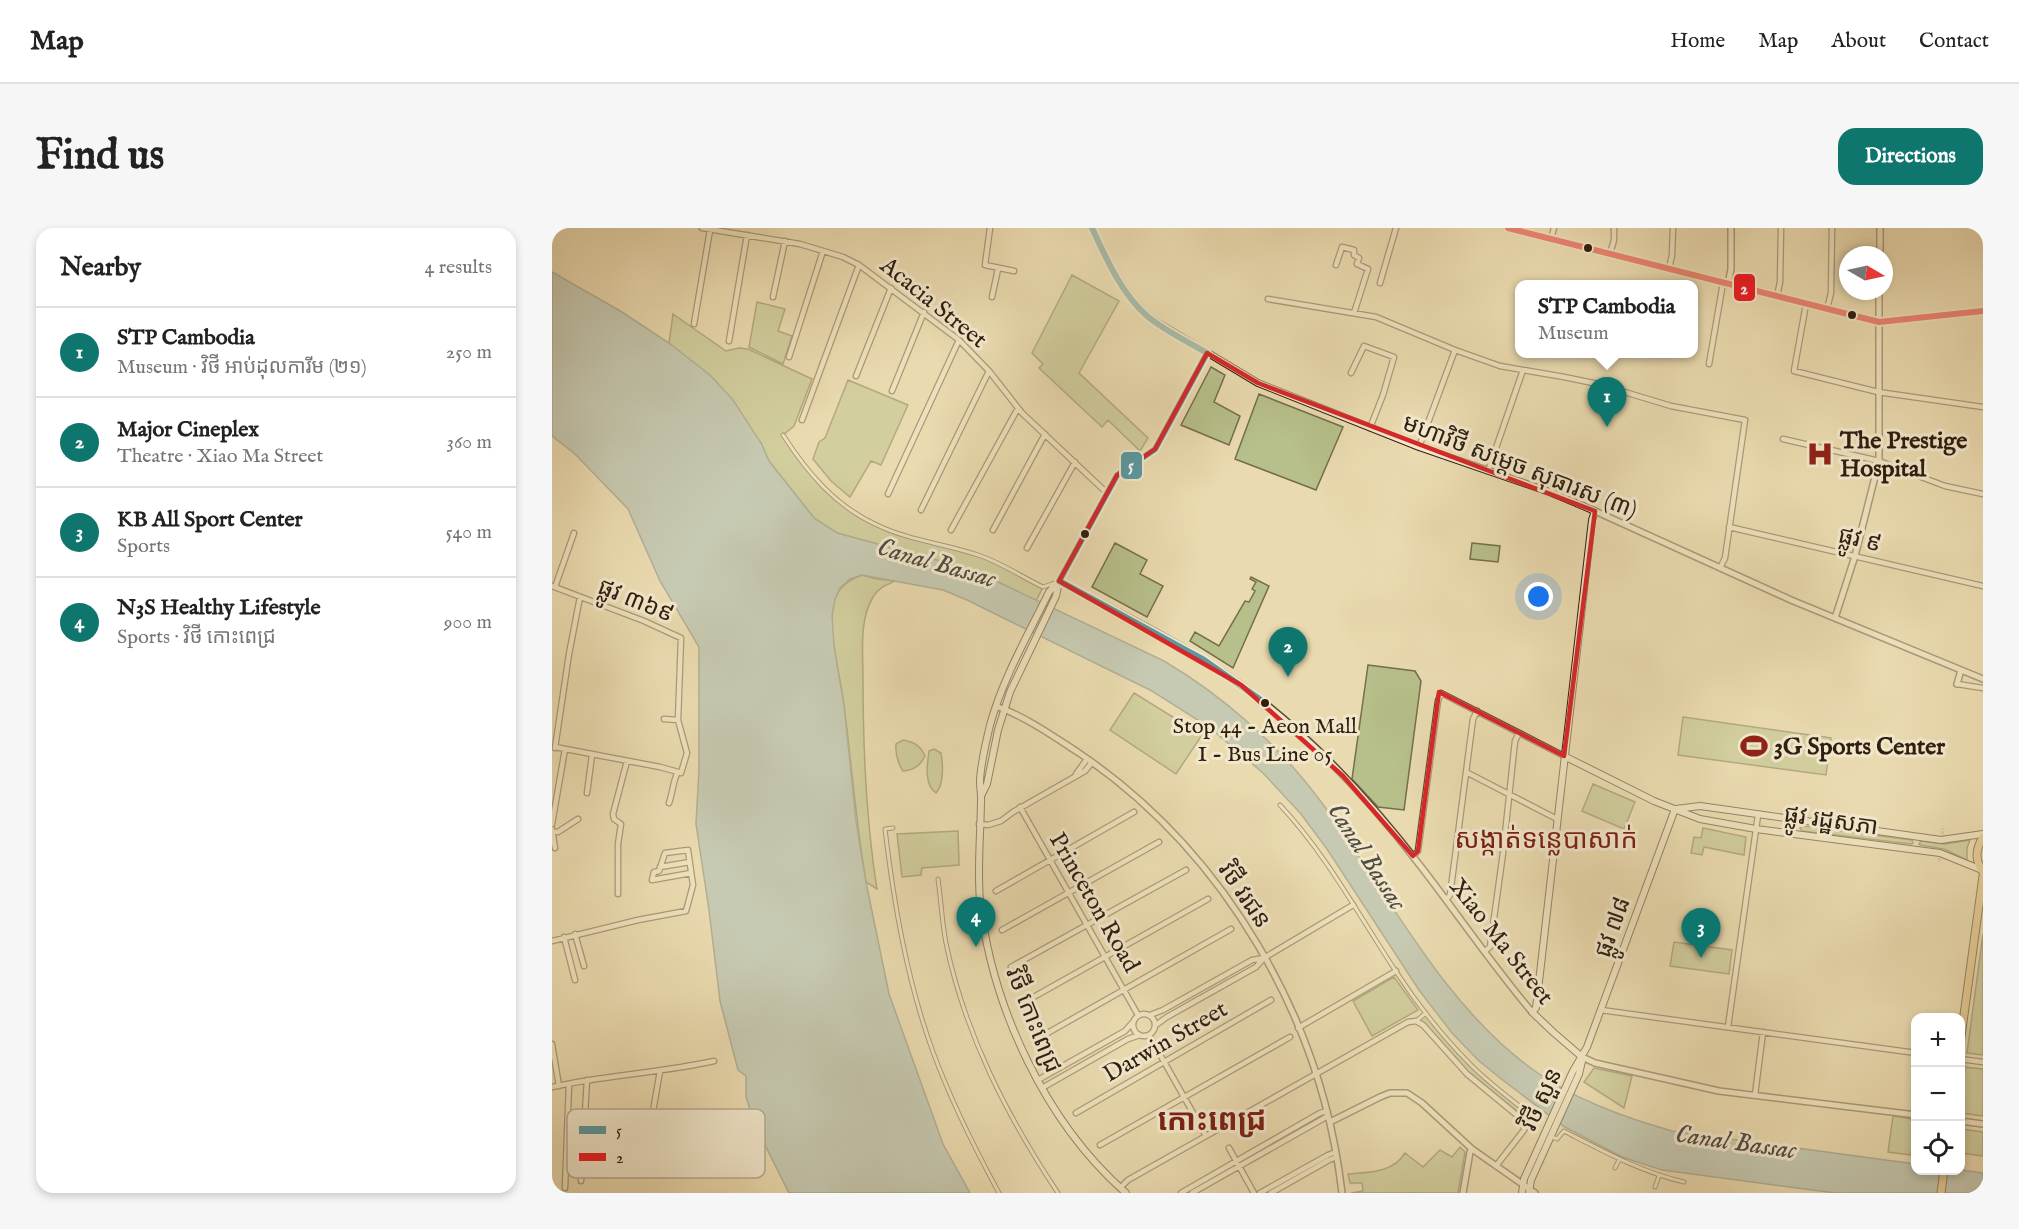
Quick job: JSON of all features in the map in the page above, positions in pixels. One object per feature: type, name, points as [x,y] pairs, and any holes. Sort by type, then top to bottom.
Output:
[{"type":"main road","name":"មហាវិថី សម្តេច សុធារស (៣)","points":[[1092,228],[1138,308],[1153,320],[1257,384],[1419,447],[1550,492],[1595,512]]},
{"type":"main road","points":[[1508,228],[1879,322],[1983,311]]},
{"type":"main road","name":"វិថី កោះពេជ្រ","points":[[1123,1190],[1077,1140],[1042,1088],[1010,1022],[992,963],[980,902],[978,867],[980,783],[996,706],[1049,592],[1059,581],[1122,470],[1155,449],[1207,353]]},
{"type":"main road","points":[[1532,1012],[1536,1008],[1592,520],[1595,512]]},
{"type":"main road","name":"វិថី កោះពេជ្រ","points":[[981,796],[987,784],[1004,709],[1056,596],[1059,581]]},
{"type":"main road","name":"ផ្លូវ រដ្ឋសភា","points":[[1564,756],[1654,801],[1700,819],[1756,829],[1940,853],[1982,873]]},
{"type":"main road","name":"ផ្លូវ រដ្ឋសភា","points":[[1676,809],[1701,806],[1941,840],[1983,836]]},
{"type":"main road","name":"ផ្លូវ ៧៨","points":[[1582,1057],[1676,809]]},
{"type":"main road","points":[[1964,1013],[1982,873],[1977,852],[1983,836]]},
{"type":"main road","name":"Xiao Ma Street","points":[[1532,1012],[1582,1057]]},
{"type":"main road","name":"វិថី សួន","points":[[1522,1193],[1523,1185],[1549,1133],[1582,1057]]},
{"type":"main road","name":"វិថី សួន","points":[[1531,1192],[1531,1180],[1549,1133]]},
{"type":"main road","points":[[1941,1193],[1943,1175]]},
{"type":"street","name":"Acacia Street","points":[[702,228],[785,241],[823,250],[859,265],[959,340],[989,371],[1018,408],[1098,483],[1109,490]]},
{"type":"street","points":[[990,228],[984,263],[987,267],[1014,271]]},
{"type":"street","points":[[1380,283],[1396,228]]},
{"type":"street","points":[[1551,239],[1554,228]]},
{"type":"street","points":[[1610,254],[1614,240],[1614,228]]},
{"type":"street","points":[[1669,269],[1673,228]]},
{"type":"street","points":[[1709,364],[1725,283],[1731,269],[1731,228]]},
{"type":"street","points":[[1777,296],[1780,282],[1781,228]]},
{"type":"street","points":[[1827,309],[1831,293],[1832,228]]},
{"type":"street","points":[[1880,228],[1880,246]]},
{"type":"street","points":[[694,324],[710,230]]},
{"type":"street","points":[[729,341],[747,236]]},
{"type":"street","points":[[773,297],[785,241]]},
{"type":"street","points":[[1336,265],[1342,247],[1354,250],[1354,255],[1359,258],[1357,264],[1368,269],[1354,314]]},
{"type":"street","points":[[789,357],[823,250]]},
{"type":"street","points":[[802,420],[859,265]]},
{"type":"street","points":[[992,297],[999,268]]},
{"type":"street","points":[[856,376],[891,288]]},
{"type":"street","points":[[1268,299],[1376,317],[1500,366],[1598,384],[1671,406],[1745,420],[1725,558],[1720,568]]},
{"type":"street","points":[[1835,618],[1855,556],[1879,461],[1880,300]]},
{"type":"street","points":[[1806,304],[1794,371],[1878,392],[1983,407]]},
{"type":"street","points":[[892,391],[924,312]]},
{"type":"street","points":[[888,494],[959,340]]},
{"type":"street","points":[[1351,373],[1364,346],[1394,357],[1370,428]]},
{"type":"street","points":[[1419,447],[1455,350]]},
{"type":"street","points":[[1488,471],[1523,370]]},
{"type":"street","points":[[921,510],[989,371]]},
{"type":"street","points":[[951,530],[1018,408]]},
{"type":"street","points":[[993,530],[1045,434]]},
{"type":"street","points":[[783,435],[824,489],[844,506],[877,526],[980,555],[1043,587],[1059,581]]},
{"type":"street","points":[[1783,439],[1879,461],[1945,486],[1983,494]]},
{"type":"street","points":[[1028,548],[1075,462]]},
{"type":"street","name":"មហាវិថី សម្តេច សុធារស (៣)","points":[[1595,512],[1835,618],[1983,679]]},
{"type":"street","name":"ផ្លូវ ៩","points":[[1729,527],[1983,586]]},
{"type":"street","points":[[553,586],[574,533]]},
{"type":"street","name":"Xiao Ma Street","points":[[1059,581],[1204,660],[1265,703],[1343,776],[1413,856],[1532,1012]]},
{"type":"street","name":"ផ្លូវ ៣៦៩","points":[[553,586],[644,621],[681,638],[678,720],[687,753],[681,773],[678,772],[674,777],[674,788],[669,803]]},
{"type":"street","points":[[580,597],[554,747],[678,772]]},
{"type":"street","points":[[1961,670],[1958,684],[1983,688]]},
{"type":"street","points":[[1413,856],[1418,851],[1438,701],[1442,693],[1564,756]]},
{"type":"street","name":"វិថី វរជន","points":[[996,706],[1049,734],[1089,760],[1129,791],[1188,849],[1231,903],[1264,958],[1298,1028],[1316,1074],[1337,1155],[1342,1193]]},
{"type":"street","points":[[1446,900],[1450,895],[1473,718],[1477,711]]},
{"type":"street","points":[[664,719],[678,720]]},
{"type":"street","points":[[1485,951],[1490,947],[1515,741],[1519,733]]},
{"type":"street","points":[[555,848],[552,825],[564,749]]},
{"type":"street","points":[[587,793],[592,755]]},
{"type":"street","points":[[979,825],[1001,821],[1020,807],[1085,771],[1089,760]]},
{"type":"street","points":[[618,894],[618,844],[621,824],[614,819],[613,814],[627,761]]},
{"type":"street","points":[[1466,772],[1557,819]]},
{"type":"street","points":[[1280,805],[1320,855],[1425,1013],[1473,1067],[1532,1116],[1533,1118],[1496,1166]]},
{"type":"street","name":"Princeton Road","points":[[1020,807],[1138,1015]]},
{"type":"street","points":[[996,891],[1134,812]]},
{"type":"street","points":[[1728,1027],[1758,815]]},
{"type":"street","points":[[552,832],[558,832],[578,819]]},
{"type":"street","points":[[892,828],[885,829],[898,922],[924,1023],[933,1052],[957,1110],[999,1193]]},
{"type":"street","points":[[1002,930],[1159,842]]},
{"type":"street","points":[[552,941],[574,934],[686,911],[693,885],[688,850],[665,853],[659,871],[654,872],[652,880],[691,873]]},
{"type":"street","points":[[660,867],[690,862]]},
{"type":"street","points":[[1011,968],[1186,870]]},
{"type":"street","points":[[938,879],[946,942],[971,1028],[994,1085],[1015,1124],[1058,1193]]},
{"type":"street","points":[[1023,1003],[1208,899]]},
{"type":"street","points":[[1042,1088],[1128,1039],[1149,1035],[1156,1025],[1256,967],[1264,958],[1353,905]]},
{"type":"street","points":[[1037,1039],[1230,929]]},
{"type":"street","points":[[574,934],[584,966]]},
{"type":"street","points":[[564,937],[575,980]]},
{"type":"street","points":[[1150,1015],[1252,960],[1264,958]]},
{"type":"street","points":[[1298,1028],[1396,971]]},
{"type":"street","points":[[1205,986],[1209,993]]},
{"type":"street","name":"Darwin Street","points":[[1076,1113],[1271,1000]]},
{"type":"street","points":[[1601,1010],[1911,1052]]},
{"type":"street","points":[[1038,1080],[1125,1030],[1138,1015],[1145,1013],[1150,1015],[1156,1025]]},
{"type":"street","points":[[1416,1021],[1425,1013]]},
{"type":"street","points":[[1123,1190],[1128,1180],[1408,1022],[1416,1021],[1423,1024],[1467,1074],[1524,1121],[1524,1130]]},
{"type":"street","points":[[1133,1022],[1134,1029],[1140,1035]]},
{"type":"street","points":[[1755,1095],[1763,1032]]},
{"type":"street","points":[[1149,1035],[1206,1136]]},
{"type":"street","points":[[1100,1145],[1290,1037]]},
{"type":"street","points":[[552,1044],[559,1086]]},
{"type":"street","points":[[1094,1048],[1098,1056]]},
{"type":"street","points":[[1582,1057],[1595,1063],[1697,1086],[1911,1114]]},
{"type":"street","points":[[1965,1060],[1983,1062]]},
{"type":"street","points":[[552,1088],[587,1080],[660,1071],[714,1061]]},
{"type":"street","points":[[654,1109],[660,1071]]},
{"type":"street","points":[[585,1109],[587,1080]]},
{"type":"street","points":[[568,1109],[569,1084]]},
{"type":"street","points":[[1181,1193],[1328,1116],[1390,1093],[1407,1093],[1422,1103],[1472,1149],[1531,1192]]},
{"type":"street","points":[[1965,1122],[1983,1124]]},
{"type":"street","points":[[1549,1133],[1557,1139],[1564,1131],[1619,1160],[1659,1176],[1684,1182]]},
{"type":"street","points":[[565,1188],[567,1136]]},
{"type":"street","points":[[1229,1148],[1254,1193]]},
{"type":"street","points":[[1463,1193],[1472,1149]]},
{"type":"street","points":[[1260,1193],[1328,1155],[1337,1155]]},
{"type":"street","points":[[1271,1193],[1337,1155]]},
{"type":"street","points":[[1616,1168],[1619,1160]]},
{"type":"street","points":[[1192,1193],[1238,1164]]},
{"type":"street","points":[[1655,1187],[1659,1176]]},
{"type":"highlighted area","points":[[1207,353],[1258,383],[1595,511],[1564,756],[1439,692],[1418,851],[1413,856],[1343,776],[1241,685],[1059,581],[1117,475],[1155,449]]},
{"type":"green space","points":[[1072,275],[1119,301],[1079,373],[1148,438],[1140,451],[1108,420],[1102,427],[1039,368],[1043,364],[1032,353]]},
{"type":"green space","points":[[757,302],[785,309],[778,331],[792,336],[783,364],[749,347]]},
{"type":"green space","points":[[673,314],[726,351],[739,348],[748,349],[812,379],[794,426],[783,435],[824,489],[861,516],[894,532],[980,555],[1043,587],[1036,601],[973,570],[837,533],[814,518],[769,461],[761,443],[669,343]]},
{"type":"green space","points":[[1211,367],[1225,375],[1214,402],[1240,416],[1229,445],[1181,425]]},
{"type":"green space","points":[[848,380],[908,405],[881,465],[871,461],[850,497],[831,481],[813,459],[819,442],[825,438]]},
{"type":"green space","points":[[1259,394],[1343,427],[1316,490],[1235,459]]},
{"type":"green space","points":[[1115,543],[1147,560],[1140,574],[1163,586],[1147,617],[1092,587]]},
{"type":"green space","points":[[1472,543],[1500,546],[1498,562],[1470,559]]},
{"type":"green space","points":[[862,575],[895,581],[885,585],[873,597],[866,616],[863,636],[866,784],[877,889],[866,882],[832,627],[834,602],[838,592],[848,582]]},
{"type":"green space","points":[[1251,577],[1269,586],[1233,668],[1190,641],[1195,632],[1219,646],[1245,601],[1249,602],[1255,591],[1252,589],[1256,582],[1250,579]]},
{"type":"green space","points":[[1368,665],[1415,671],[1421,681],[1404,810],[1378,807],[1352,779]]},
{"type":"green space","points":[[1134,693],[1202,735],[1176,774],[1110,730]]},
{"type":"green space","name":"3G Sports Center","points":[[1683,717],[1831,738],[1826,775],[1678,755]]},
{"type":"green space","points":[[903,740],[916,745],[925,756],[916,767],[903,771],[897,758],[896,744]]},
{"type":"green space","points":[[934,749],[941,753],[942,763],[942,780],[936,793],[930,785],[927,774],[929,751]]},
{"type":"green space","points":[[1593,784],[1635,802],[1624,829],[1582,811]]},
{"type":"green space","points":[[1803,826],[1912,840],[1913,843],[1802,831],[1800,828]]},
{"type":"green space","points":[[1703,828],[1746,837],[1744,855],[1704,847],[1702,855],[1691,853],[1694,837],[1701,838]]},
{"type":"green space","points":[[958,831],[959,865],[922,868],[921,875],[902,877],[897,834]]},
{"type":"green space","points":[[1970,840],[1967,860],[1944,849],[1919,844],[1921,841],[1945,844]]},
{"type":"green space","points":[[1983,934],[1983,1055],[1967,1053]]},
{"type":"green space","points":[[1674,942],[1732,950],[1729,974],[1670,966]]},
{"type":"green space","points":[[1394,977],[1418,1010],[1372,1036],[1353,1001]]},
{"type":"green space","points":[[1426,1013],[1473,1067],[1533,1118],[1524,1130],[1525,1124],[1467,1074],[1416,1019]]},
{"type":"green space","points":[[1965,1067],[1983,1069],[1983,1116],[1965,1114]]},
{"type":"green space","points":[[1594,1068],[1632,1076],[1624,1108],[1584,1082]]},
{"type":"green space","points":[[1893,1116],[1911,1119],[1911,1155],[1888,1152]]},
{"type":"green space","points":[[1965,1130],[1983,1132],[1983,1156],[1965,1154]]},
{"type":"green space","points":[[1460,1147],[1465,1152],[1458,1193],[1351,1193],[1363,1191],[1362,1183],[1350,1183],[1348,1174],[1387,1168],[1400,1160],[1405,1153],[1423,1167],[1440,1150],[1452,1157]]},
{"type":"water","name":"Canal Bassac","points":[[552,272],[622,312],[669,343],[710,375],[733,400],[761,443],[769,461],[814,518],[837,533],[973,570],[1164,661],[1207,690],[1248,722],[1286,759],[1319,799],[1416,943],[1469,1011],[1499,1042],[1548,1080],[1599,1106],[1672,1131],[1911,1163],[1911,1175],[1965,1175],[1965,1171],[1983,1173],[1983,1193],[1835,1193],[1662,1170],[1622,1157],[1563,1126],[1478,1060],[1452,1033],[1419,990],[1327,849],[1301,814],[1263,773],[1209,727],[1152,691],[967,600],[943,590],[862,575],[850,579],[840,588],[832,615],[856,821],[866,882],[889,994],[943,1144],[970,1193],[789,1193],[765,1145],[765,1109],[750,1109],[746,1097],[746,1076],[738,1070],[720,1001],[696,824],[699,769],[699,647],[660,581],[628,509],[575,454],[552,436]]},
{"type":"tunnel","points":[[1939,861],[1943,828]]},
{"type":"transit line","name":"5","points":[[1092,228],[1115,275],[1138,307],[1161,326],[1207,353]]},
{"type":"transit line","name":"2","points":[[1508,228],[1879,322],[1983,311]]},
{"type":"transit line","name":"5","points":[[1059,581],[1117,475],[1155,449],[1207,353]]},
{"type":"transit line","name":"5","points":[[1059,581],[1204,660],[1265,703]]},
{"type":"place","name":"STP Cambodia","points":[[1607,427]]},
{"type":"place","name":"The Prestige Hospital","points":[[1820,454]]},
{"type":"place","name":"Major Cineplex","points":[[1288,677]]},
{"type":"place","name":"Stop 44 - Aeon Mall I - Bus Line 05","points":[[1265,703]]},
{"type":"place","name":"3G Sports Center","points":[[1754,746]]},
{"type":"place","name":"N3S Healthy Lifestyle","points":[[976,947]]},
{"type":"place","name":"KB All Sport Center","points":[[1701,958]]},
{"type":"district","name":"សង្កាត់ទន្លេបាសាក់","points":[[1546,839]]},
{"type":"district","name":"កោះពេជ្រ","points":[[1212,1120]]}]
